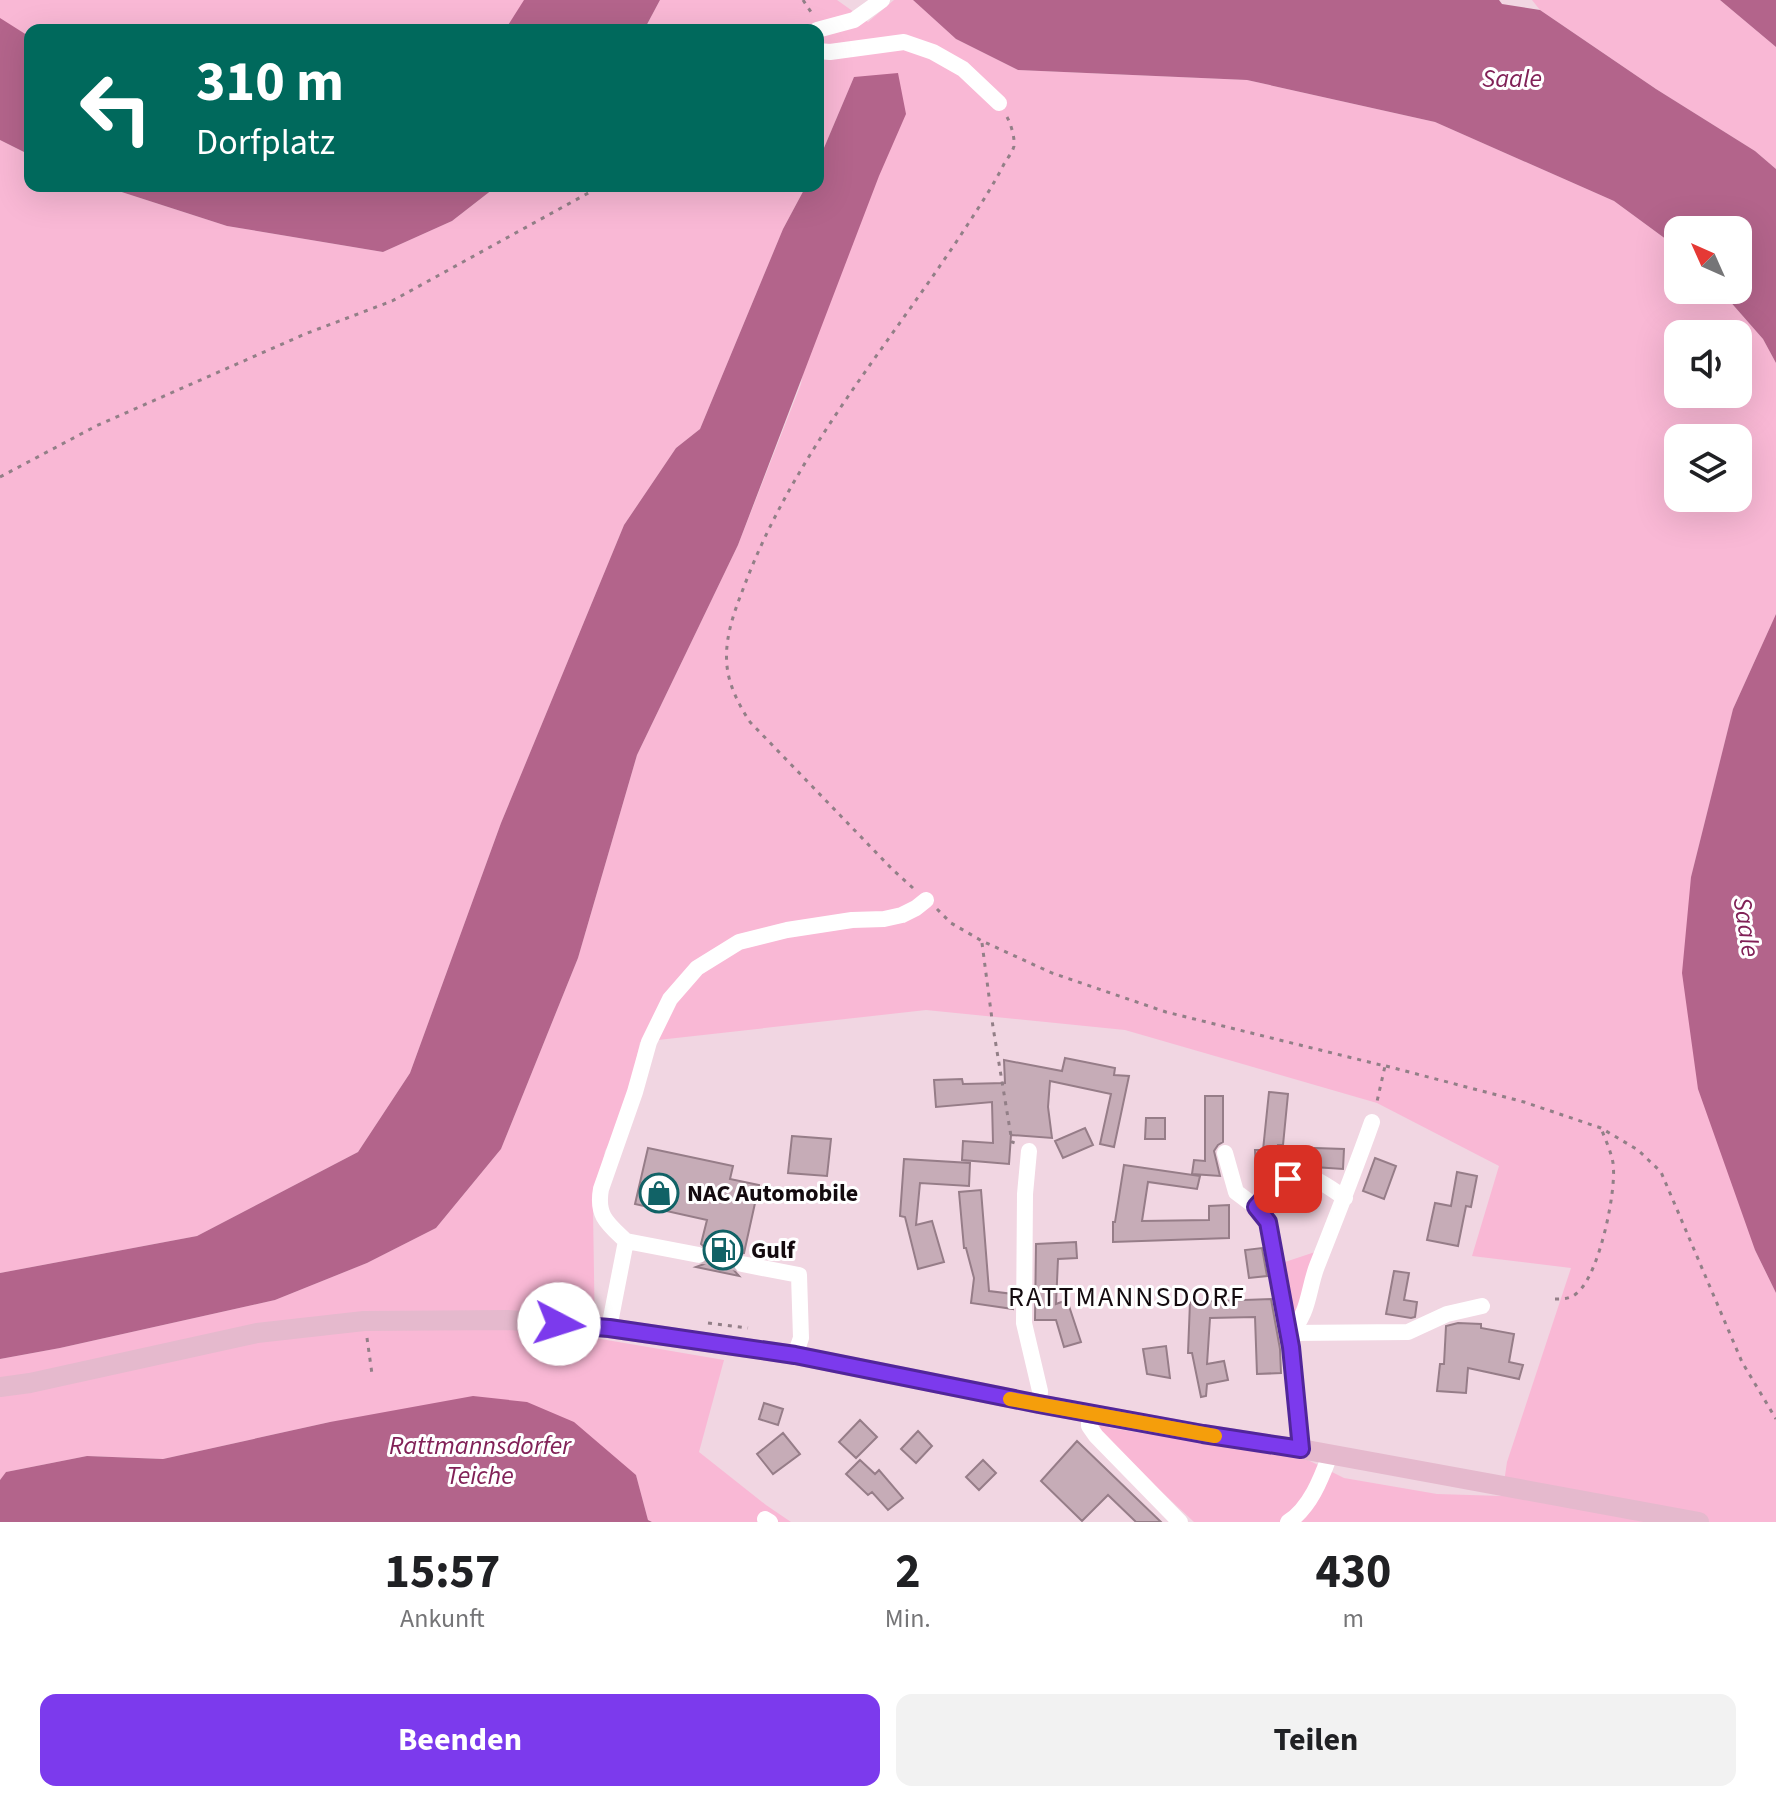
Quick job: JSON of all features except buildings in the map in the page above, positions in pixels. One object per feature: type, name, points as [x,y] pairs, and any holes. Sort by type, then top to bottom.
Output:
[{"type":"main road","points":[[0,1387],[257,1333],[364,1321],[508,1320],[609,1328],[795,1355],[1039,1404],[1699,1522]]},
{"type":"street","points":[[824,28],[854,20],[881,0]]},
{"type":"street","points":[[824,52],[904,42],[933,52],[963,69],[999,103]]},
{"type":"street","points":[[699,1255],[626,1241],[604,1219],[599,1199],[649,1042],[670,999],[697,968],[739,942],[813,926],[902,915],[926,900]]},
{"type":"street","points":[[1289,1333],[1303,1315],[1316,1270],[1372,1122]]},
{"type":"street","points":[[1029,1151],[1025,1194],[1024,1323],[1040,1391],[1039,1404]]},
{"type":"street","points":[[1225,1153],[1236,1192],[1256,1207],[1268,1222],[1289,1333],[1301,1449]]},
{"type":"street","points":[[1256,1207],[1273,1188],[1288,1179],[1311,1178],[1345,1198]]},
{"type":"street","points":[[609,1328],[626,1241]]},
{"type":"street","points":[[742,1264],[799,1275],[801,1338],[795,1355]]},
{"type":"street","points":[[1289,1333],[1408,1332],[1447,1314],[1482,1306]]},
{"type":"street","points":[[1089,1413],[1089,1426],[1096,1436],[1180,1522]]},
{"type":"street","points":[[1288,1522],[1309,1500],[1330,1455]]},
{"type":"path","points":[[999,103],[1010,123],[1014,146],[993,185],[802,466],[757,552],[730,622],[727,665],[734,692],[750,722],[892,869],[951,923],[982,941],[1052,973],[1166,1012],[1524,1102],[1601,1128],[1638,1150],[1661,1172],[1742,1362],[1776,1419]]},
{"type":"path","points":[[0,477],[96,426],[305,334],[392,301],[590,192]]},
{"type":"path","points":[[982,941],[1012,1142],[1029,1151]]},
{"type":"path","points":[[1372,1122],[1385,1066]]},
{"type":"path","points":[[1555,1299],[1568,1299],[1588,1281],[1608,1218],[1613,1163],[1601,1128]]},
{"type":"path","points":[[364,1321],[372,1374]]},
{"type":"shaded area","points":[[0,0],[530,0],[513,24],[24,24],[24,37],[0,21]]},
{"type":"shaded area","points":[[660,0],[837,0],[868,22],[894,0],[913,0],[956,39],[1018,70],[1247,80],[1435,122],[1614,201],[1664,238],[1664,304],[1732,304],[1746,320],[1664,320],[1664,408],[1752,408],[1752,326],[1763,339],[1776,363],[1776,614],[1733,709],[1691,877],[1755,1250],[1776,1293],[1776,1522],[1194,1522],[1122,1455],[1099,1429],[1100,1422],[1110,1428],[1308,1460],[1344,1478],[1437,1494],[1502,1496],[1507,1462],[1571,1268],[1472,1256],[1499,1166],[1377,1103],[1125,1030],[926,1010],[640,1042],[625,1114],[605,1151],[593,1210],[595,1338],[724,1360],[699,1452],[791,1522],[652,1522],[648,1520],[636,1475],[330,1422],[163,1459],[87,1456],[6,1472],[0,1480],[0,1359],[275,1300],[367,1263],[436,1228],[501,1149],[578,958],[637,755],[738,545],[801,384],[854,77],[824,148],[824,24],[647,24]]},
{"type":"shaded area","points":[[1532,0],[1720,0],[1776,47],[1776,169],[1755,151],[1656,89],[1540,10]]},
{"type":"shaded area","points":[[0,140],[24,152],[24,192],[122,192],[227,226],[383,252],[452,221],[489,192],[803,192],[783,229],[700,429],[676,448],[624,525],[501,823],[410,1073],[358,1152],[197,1236],[0,1273]]},
{"type":"shaded area","points":[[1321,1250],[1299,1317],[1291,1316],[1282,1263]]},
{"type":"water","points":[[524,0],[660,0],[647,24],[509,24]]},
{"type":"water","name":"Saale","points":[[913,0],[1499,0],[1502,4],[1540,10],[1656,89],[1755,151],[1776,169],[1776,363],[1752,326],[1752,320],[1746,320],[1732,304],[1752,304],[1752,216],[1664,216],[1664,238],[1614,201],[1435,122],[1247,80],[1018,70],[956,39]]},
{"type":"water","points":[[1720,0],[1776,0],[1776,47]]},
{"type":"water","points":[[0,18],[24,33],[24,152],[0,140]]},
{"type":"water","points":[[898,73],[906,114],[879,176],[738,545],[637,755],[578,958],[501,1149],[436,1228],[367,1263],[275,1300],[0,1359],[0,1273],[197,1236],[358,1152],[410,1073],[501,823],[624,525],[676,448],[700,429],[783,229],[803,192],[824,192],[824,148],[854,77]]},
{"type":"water","points":[[122,192],[489,192],[452,221],[383,252],[227,226]]},
{"type":"water","name":"Saale","points":[[1776,614],[1776,1293],[1755,1250],[1698,1089],[1682,973],[1691,877],[1733,709]]},
{"type":"water","name":"Rattmannsdorfer Teiche","points":[[473,1396],[527,1402],[574,1422],[636,1475],[648,1520],[652,1522],[0,1522],[0,1480],[6,1472],[87,1456],[163,1459],[330,1422]]},
{"type":"tunnel","points":[[699,1255],[742,1264]]},
{"type":"slow traffic","points":[[1010,1399],[1215,1436]]},
{"type":"place","name":"NAC Automobile","points":[[659,1193]]},
{"type":"place","name":"Gulf","points":[[723,1250]]},
{"type":"district","name":"RATTMANNSDORF","points":[[1127,1296]]},
{"type":"route","points":[[559,1324],[609,1328],[795,1355],[1039,1404],[1301,1449],[1291,1347],[1268,1222],[1256,1207],[1273,1188],[1288,1179]]}]
